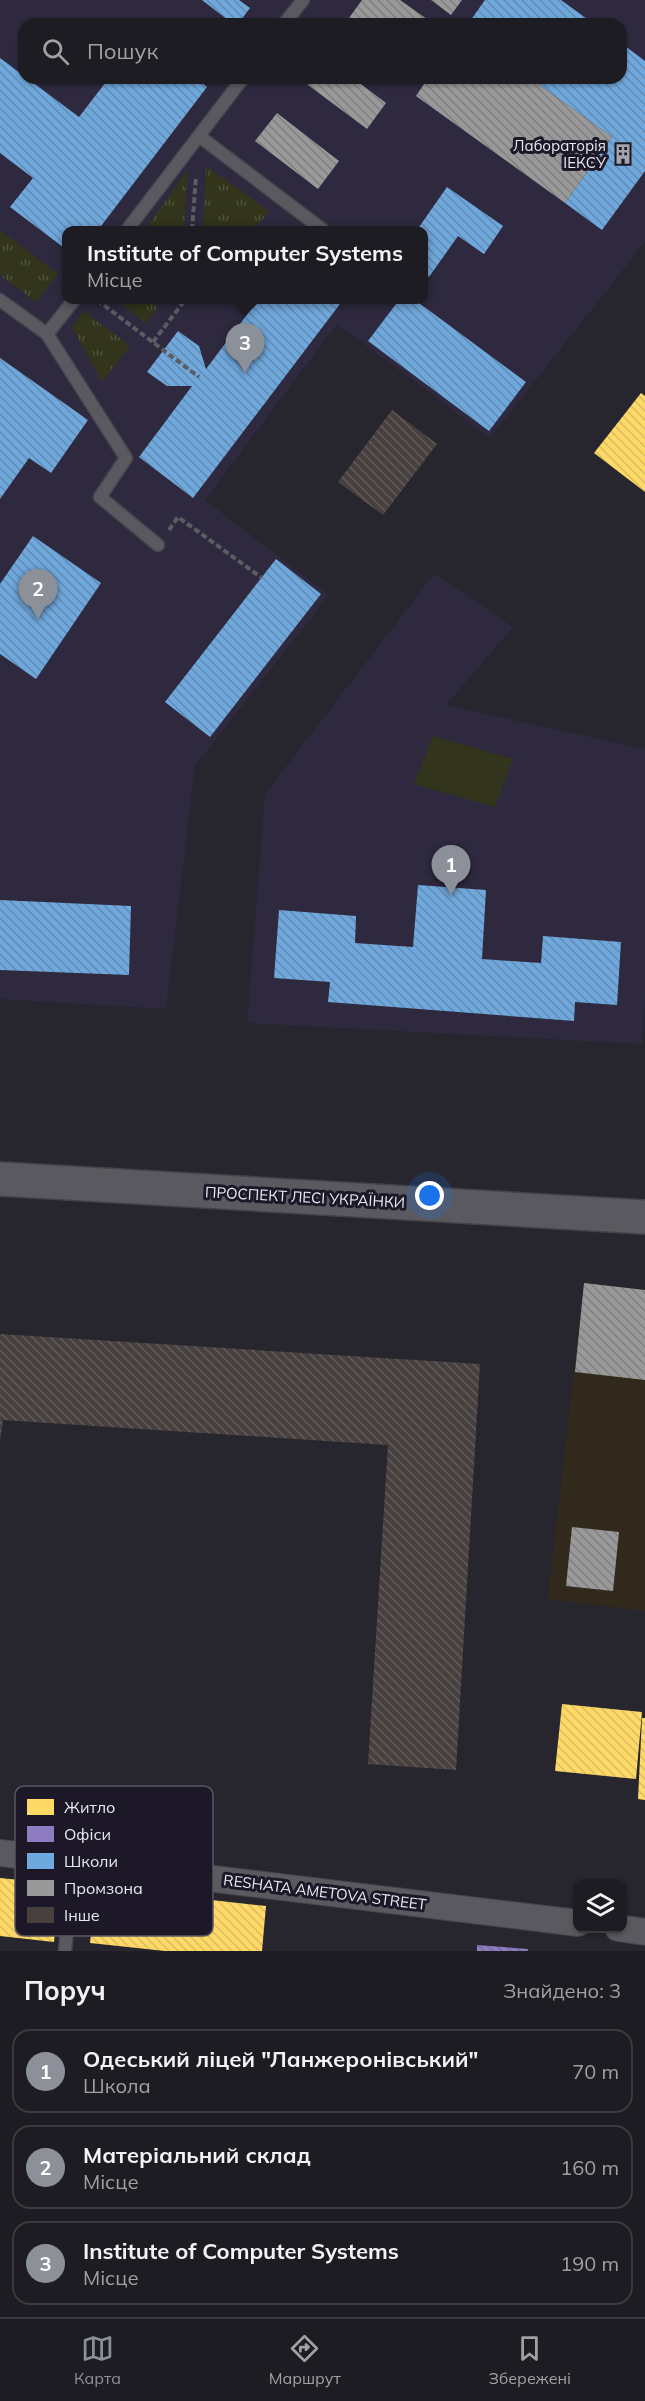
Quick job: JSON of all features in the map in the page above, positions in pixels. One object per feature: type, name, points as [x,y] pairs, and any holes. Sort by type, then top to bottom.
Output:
[{"type":"street","name":"ПРОСПЕКТ ЛЕСІ УКРАЇНКИ","points":[[0,1179],[645,1217]]},
{"type":"street","name":"RESHATA AMETOVA STREET","points":[[0,1853],[15,1855]]},
{"type":"street","name":"RESHATA AMETOVA STREET","points":[[213,1878],[573,1922]]},
{"type":"street","points":[[627,1930],[645,1932]]},
{"type":"lane","points":[[289,18],[303,0]]},
{"type":"lane","points":[[131,226],[238,84]]},
{"type":"lane","points":[[198,136],[316,226]]},
{"type":"lane","points":[[0,300],[47,334],[126,458],[100,497],[158,545]]},
{"type":"lane","points":[[47,334],[71,304]]},
{"type":"lane","points":[[65,1951],[66,1936]]},
{"type":"path","points":[[192,226],[198,136]]},
{"type":"path","points":[[102,304],[199,377]]},
{"type":"path","points":[[153,342],[182,304]]},
{"type":"path","points":[[158,545],[178,518],[262,578]]},
{"type":"shaded area","points":[[0,0],[645,0],[645,242],[490,438],[337,324],[205,500],[329,595],[195,766],[166,1009],[0,999]]},
{"type":"shaded area","points":[[434,574],[513,627],[446,705],[645,749],[645,996],[642,1044],[247,1023],[265,794]]},
{"type":"shaded area","points":[[584,1283],[645,1290],[645,1611],[548,1599]]},
{"type":"green space","points":[[206,166],[269,211],[257,226],[203,226]]},
{"type":"green space","points":[[188,169],[184,226],[148,226]]},
{"type":"green space","points":[[0,230],[58,274],[36,302],[0,275]]},
{"type":"green space","points":[[121,304],[155,304],[157,309],[146,323]]},
{"type":"green space","points":[[84,311],[130,346],[102,382],[72,327]]},
{"type":"green space","points":[[433,736],[513,759],[495,807],[414,784]]},
{"type":"building: Житло","points":[[641,393],[645,396],[645,492],[594,453]]},
{"type":"building: Житло","points":[[562,1704],[642,1712],[636,1779],[555,1771]]},
{"type":"building: Житло","points":[[642,1718],[645,1718],[645,1800],[638,1799]]},
{"type":"building: Житло","points":[[0,1878],[15,1880],[15,1936],[55,1936],[54,1942],[0,1936]]},
{"type":"building: Житло","points":[[213,1900],[266,1906],[262,1951],[165,1951],[90,1943],[91,1936],[213,1936]]},
{"type":"building: Офіси","points":[[477,1945],[528,1949],[528,1951],[477,1951]]},
{"type":"building: Школи","points":[[202,0],[239,0],[250,8],[242,18],[225,18]]},
{"type":"building: Школи","points":[[485,0],[561,0],[586,18],[472,18]]},
{"type":"building: Школи","points":[[627,48],[645,61],[645,171],[602,230],[565,203],[612,137],[538,84],[627,84]]},
{"type":"building: Школи","points":[[0,58],[18,71],[18,84],[35,84],[79,117],[104,84],[203,84],[207,87],[101,226],[62,226],[62,246],[10,207],[33,178],[0,153]]},
{"type":"building: Школи","points":[[447,187],[503,226],[484,254],[458,236],[429,277],[428,226],[420,226]]},
{"type":"building: Школи","points":[[255,304],[340,304],[193,498],[139,457],[192,386],[167,386],[147,372],[178,331],[199,346],[206,369]]},
{"type":"building: Школи","points":[[396,304],[420,304],[526,382],[489,431],[368,341]]},
{"type":"building: Школи","points":[[0,358],[88,420],[51,473],[29,458],[0,499]]},
{"type":"building: Школи","points":[[33,536],[101,583],[36,679],[0,654],[0,584]]},
{"type":"building: Школи","points":[[276,559],[321,594],[210,737],[165,702]]},
{"type":"building: Школи","points":[[418,885],[486,890],[482,959],[541,963],[543,936],[621,942],[617,1005],[575,1002],[574,1021],[328,1002],[330,982],[274,978],[279,910],[356,916],[355,943],[413,947]]},
{"type":"building: Школи","points":[[0,900],[131,906],[129,975],[0,970]]},
{"type":"building: Промзона","points":[[362,0],[400,0],[426,18],[349,18]]},
{"type":"building: Промзона","points":[[431,0],[462,0],[451,15]]},
{"type":"building: Промзона","points":[[361,84],[386,103],[367,129],[308,85]]},
{"type":"building: Промзона","points":[[424,84],[538,84],[612,137],[565,203],[416,96]]},
{"type":"building: Промзона","points":[[277,113],[339,161],[318,189],[255,141]]},
{"type":"building: Промзона","points":[[584,1283],[645,1290],[645,1380],[575,1372]]},
{"type":"building: Промзона","points":[[572,1527],[619,1532],[613,1591],[566,1586]]},
{"type":"building: Інше","points":[[392,410],[437,444],[383,515],[338,482]]},
{"type":"building: Інше","points":[[0,1334],[480,1364],[456,1770],[368,1764],[388,1445],[3,1420],[0,1441]]},
{"type":"place","name":"Лабораторія ІЕКСУ","points":[[623,154]]},
{"type":"place","name":"Institute of Computer Systems","points":[[245,373]]},
{"type":"place","name":"Матеріальний склад","points":[[38,619]]},
{"type":"place","name":"Одеський ліцей \"Ланжеронівський\"","points":[[451,895]]}]
